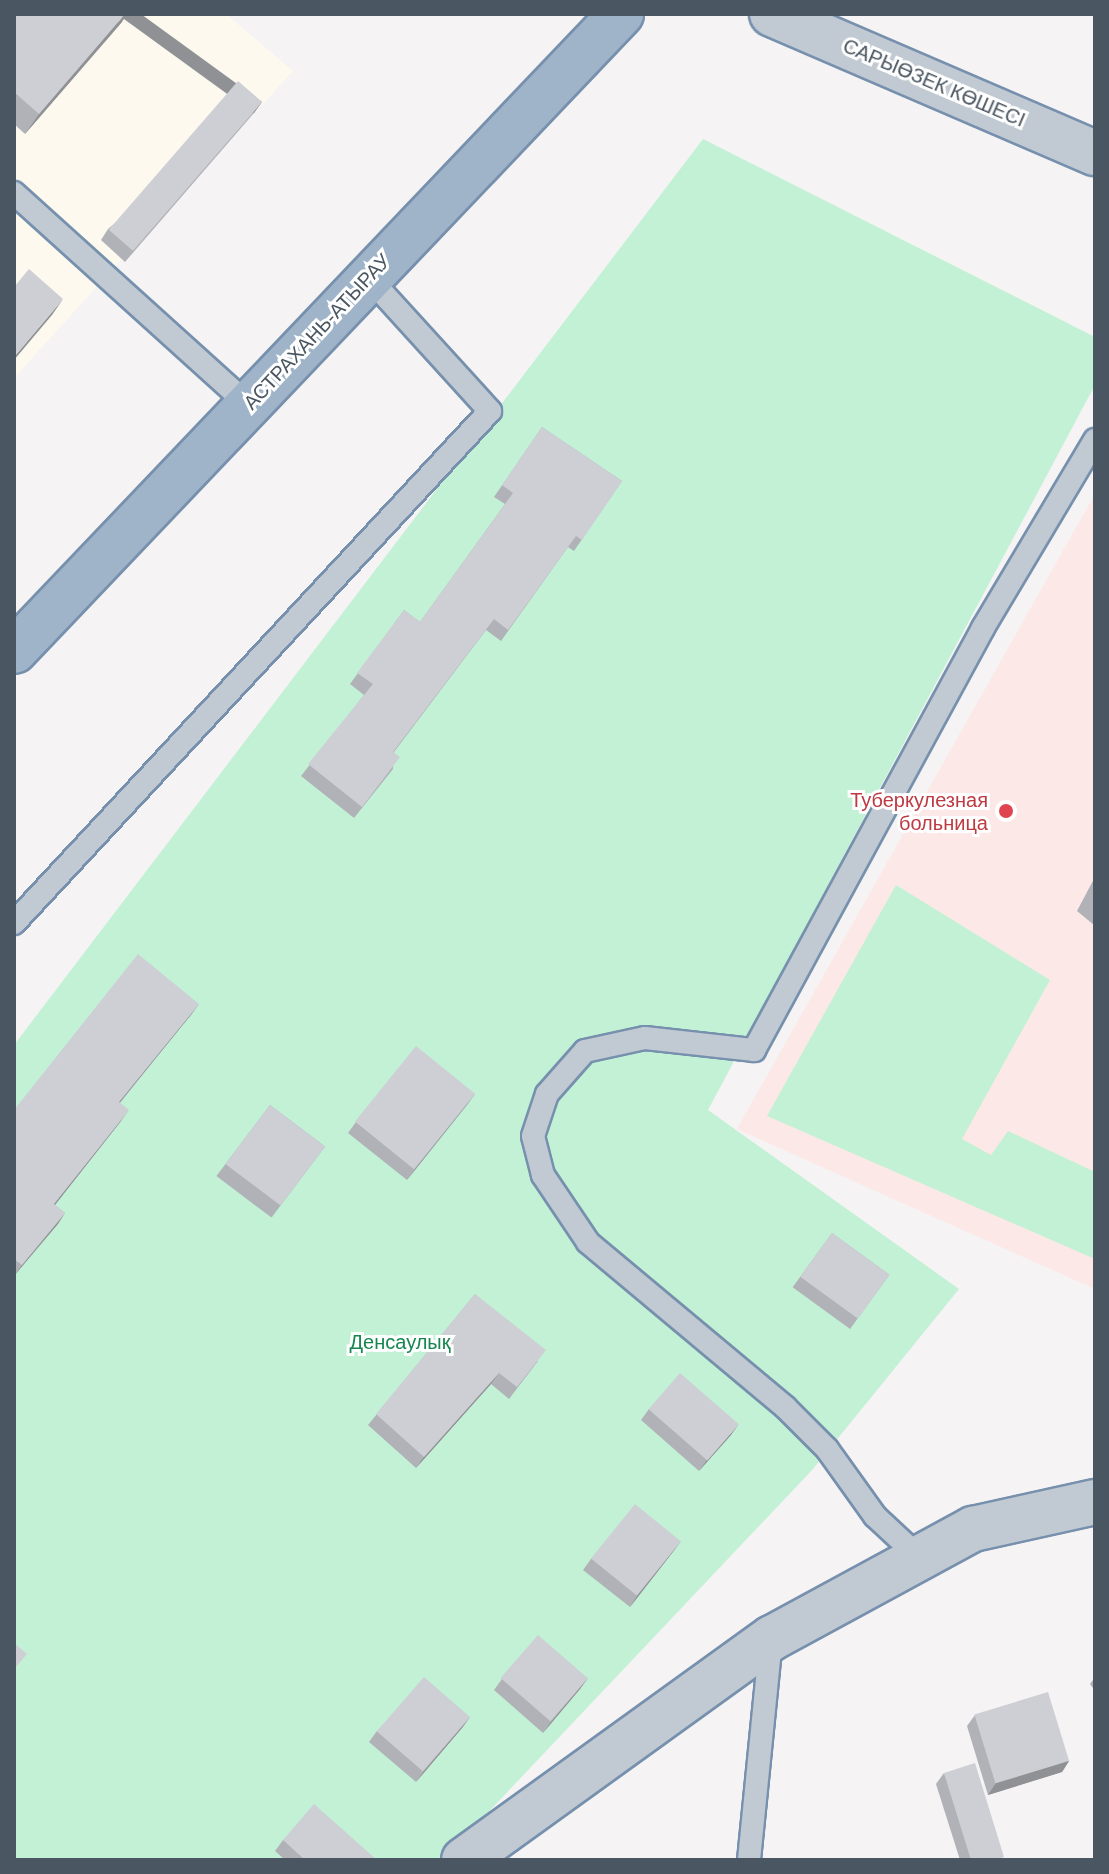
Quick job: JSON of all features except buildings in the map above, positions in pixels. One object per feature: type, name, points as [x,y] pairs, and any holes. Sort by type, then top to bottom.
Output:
[{"type":"highway","name":"АСТРАХАНЬ-АТЫРАУ","points":[[14,651],[621,14]]},
{"type":"street","name":"САРЫӨЗЕК КӨШЕСІ","points":[[772,14],[1095,153]]},
{"type":"street","points":[[464,1860],[772,1638],[973,1529],[1095,1502]]},
{"type":"lane","points":[[14,193],[249,405]]},
{"type":"lane","points":[[14,923],[490,411],[368,277]]},
{"type":"lane","points":[[920,1558],[875,1516],[827,1449],[785,1407],[588,1242],[543,1175],[533,1136],[547,1094],[585,1051],[645,1038],[754,1050],[983,628],[1095,440]]},
{"type":"lane","points":[[749,1860],[772,1638]]},
{"type":"shaded area","points":[[14,14],[226,14],[293,71],[14,378]]},
{"type":"shaded area","name":"Туберкулезная больница","points":[[1095,494],[1095,1289],[737,1129]]},
{"type":"green space","name":"Денсаулық","points":[[703,139],[1095,337],[1095,385],[708,1110],[959,1289],[813,1469],[443,1860],[14,1860],[14,1045]]},
{"type":"green space","points":[[896,885],[1050,980],[962,1139],[991,1155],[1008,1131],[1095,1172],[1095,1259],[767,1116]]},
{"type":"place","name":"Туберкулезная больница","points":[[1006,811]]}]
